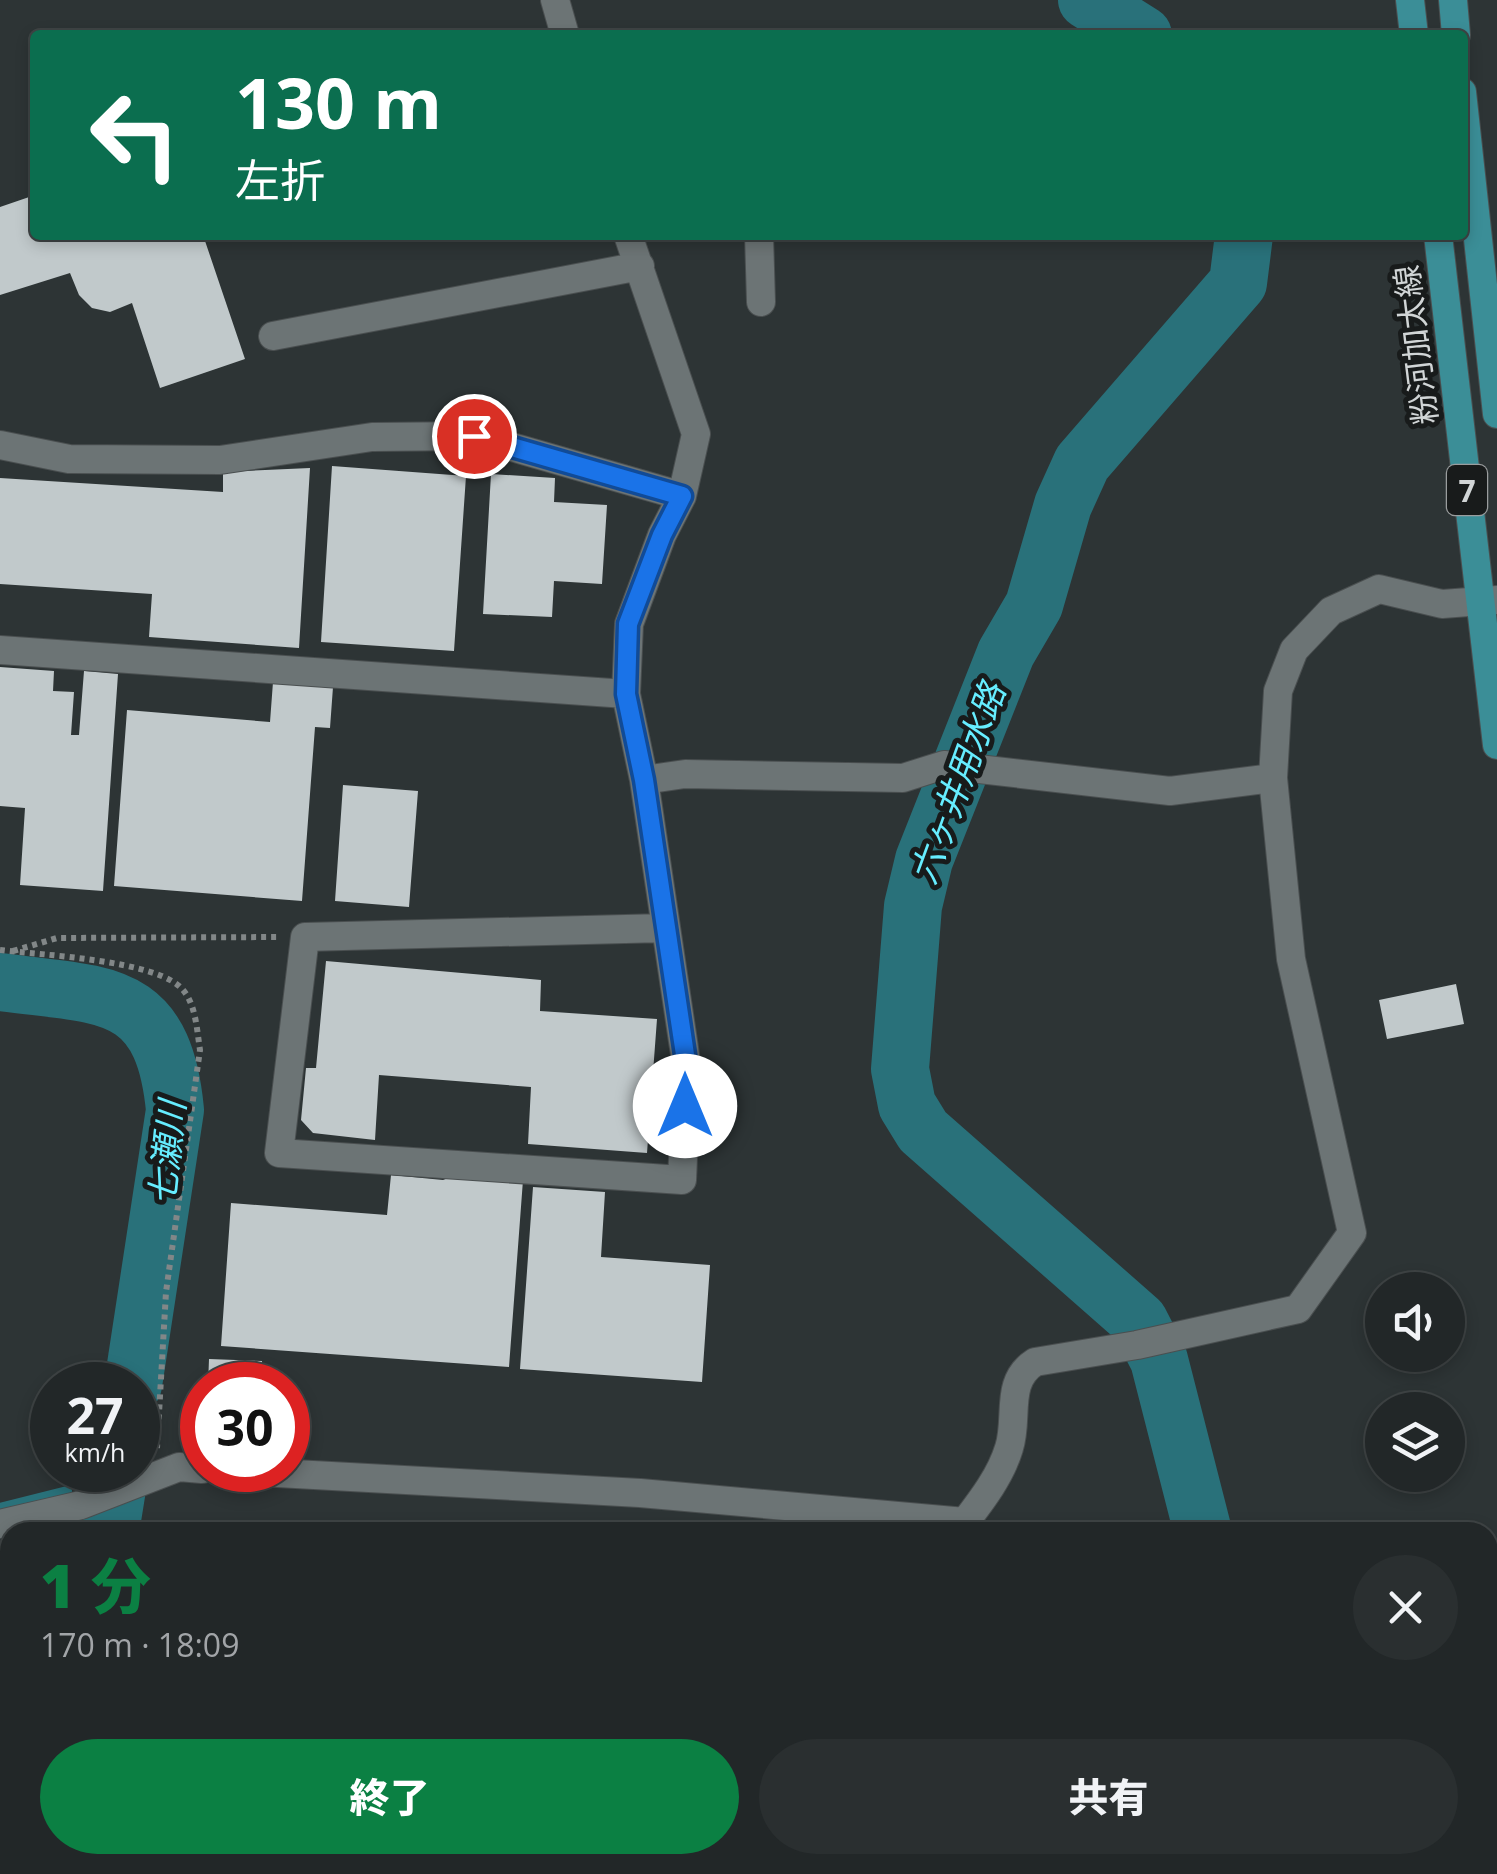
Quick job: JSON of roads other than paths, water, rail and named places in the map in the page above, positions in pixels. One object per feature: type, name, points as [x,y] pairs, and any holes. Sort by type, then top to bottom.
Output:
[{"type":"main road","points":[[1410,0],[1413,30]]},
{"type":"main road","points":[[1453,0],[1456,30]]},
{"type":"main road","points":[[1468,147],[1497,414]]},
{"type":"main road","name":"粉河加太線","points":[[1439,240],[1489,601],[1497,745]]},
{"type":"street","points":[[555,0],[564,30]]},
{"type":"street","points":[[630,240],[696,434],[682,496],[662,535],[628,624],[626,694],[644,780],[687,1068],[682,1180],[278,1152],[305,937],[664,928]]},
{"type":"street","points":[[759,240],[761,302]]},
{"type":"street","points":[[273,336],[640,266]]},
{"type":"street","points":[[0,445],[69,459],[220,460],[372,438],[474,436],[682,496]]},
{"type":"street","points":[[310,1475],[640,1493],[965,1522],[987,1494],[1010,1447],[1021,1372],[1035,1362],[1298,1309],[1352,1232],[1291,959],[1274,778],[1278,691],[1294,650],[1331,611],[1379,590],[1442,604],[1489,601]]},
{"type":"street","points":[[0,650],[626,694]]},
{"type":"street","points":[[644,780],[679,775],[903,778],[954,767],[1170,791],[1274,778]]},
{"type":"street","points":[[9,1522],[81,1505],[180,1467]]},
{"type":"waterway","name":"六ヶ井用水路","points":[[1087,0],[1135,30]]},
{"type":"waterway","name":"六ヶ井用水路","points":[[1200,1522],[1159,1360],[1139,1321],[923,1131],[907,1105],[900,1069],[913,906],[924,860],[1006,653],[1034,605],[1063,505],[1082,463],[1238,283],[1243,240]]},
{"type":"waterway","name":"七瀬川","points":[[0,982],[70,990],[122,1005],[142,1019],[157,1040],[168,1069],[175,1110],[137,1362]]},
{"type":"waterway","points":[[0,1508],[63,1492]]},
{"type":"waterway","name":"七瀬川","points":[[112,1522],[116,1492]]}]
